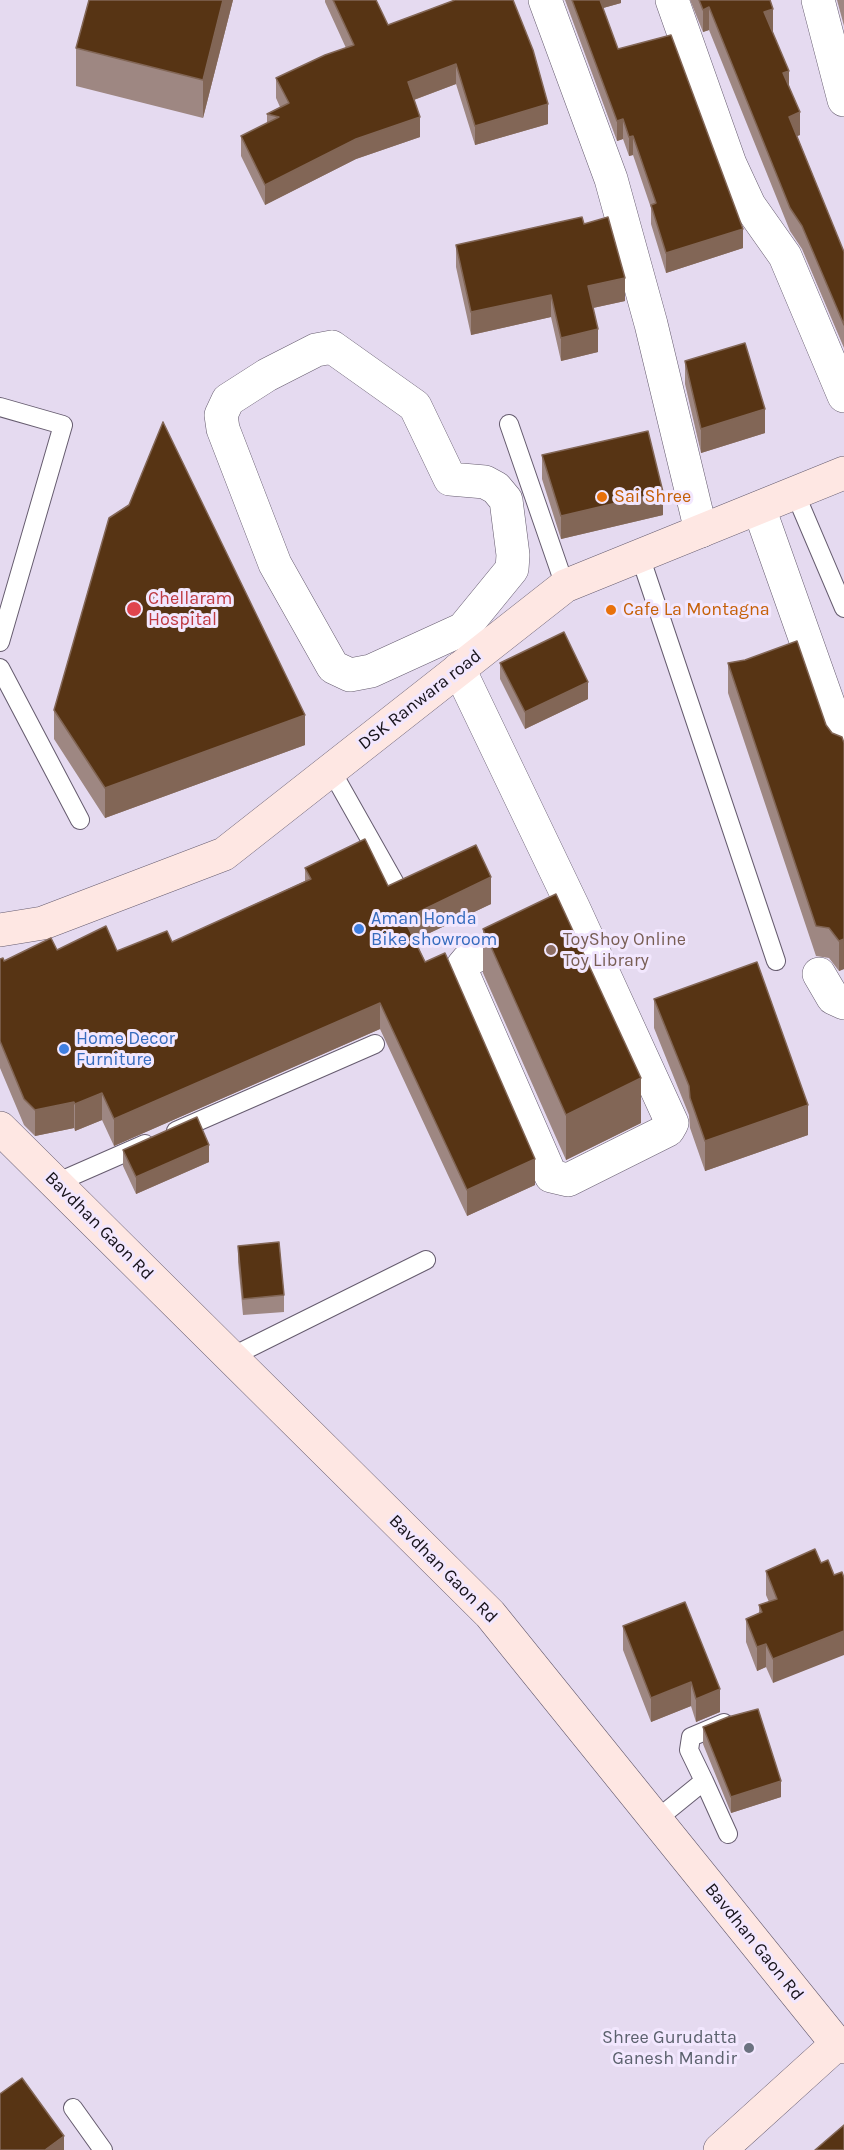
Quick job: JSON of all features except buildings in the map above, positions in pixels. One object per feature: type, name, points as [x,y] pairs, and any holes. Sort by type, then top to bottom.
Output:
[{"type":"street","points":[[545,0],[611,179],[651,324],[701,531]]},
{"type":"street","points":[[672,0],[730,164],[749,205],[785,256],[844,396]]},
{"type":"street","points":[[818,0],[839,64],[844,100]]},
{"type":"street","points":[[332,347],[415,406],[450,479],[484,482],[496,488],[506,500],[513,555],[512,569],[485,602],[463,629],[371,670],[350,675],[333,667],[275,564],[223,429],[221,415],[228,400],[267,375],[316,350],[332,347]]},
{"type":"street","name":"DSK Ranwara road","points":[[0,930],[43,922],[224,854],[566,586],[844,472]]},
{"type":"street","points":[[759,508],[844,748]]},
{"type":"street","points":[[485,602],[506,633]]},
{"type":"street","points":[[778,657],[808,646]]},
{"type":"street","points":[[459,669],[574,909],[672,1123],[668,1130],[568,1180],[551,1176],[463,974],[468,960],[574,909]]},
{"type":"street","points":[[819,974],[832,998],[844,1003]]},
{"type":"street","name":"Bavdhan Gaon Rd","points":[[0,1128],[490,1614],[840,2046]]},
{"type":"street","points":[[720,2150],[840,2046]]},
{"type":"lane","points":[[0,407],[63,425],[0,642]]},
{"type":"lane","points":[[509,424],[566,586]]},
{"type":"lane","points":[[795,493],[844,608]]},
{"type":"lane","points":[[640,556],[776,961]]},
{"type":"lane","points":[[0,668],[80,820]]},
{"type":"lane","points":[[330,770],[397,887]]},
{"type":"lane","points":[[56,1183],[375,1044]]},
{"type":"lane","points":[[231,1357],[426,1260]]},
{"type":"lane","points":[[728,1834],[689,1750],[691,1737],[738,1717]]},
{"type":"lane","points":[[656,1820],[704,1780]]},
{"type":"lane","points":[[73,2108],[103,2150]]},
{"type":"place","name":"Sai Shree","points":[[602,497]]},
{"type":"place","name":"Chellaram Hospital","points":[[134,609]]},
{"type":"place","name":"Cafe La Montagna","points":[[611,610]]},
{"type":"place","name":"Aman Honda Bike showroom","points":[[359,929]]},
{"type":"place","name":"ToyShoy Online Toy Library","points":[[551,950]]},
{"type":"place","name":"Home Decor Furniture","points":[[64,1049]]},
{"type":"place","name":"Shree Gurudatta Ganesh Mandir","points":[[749,2048]]}]
